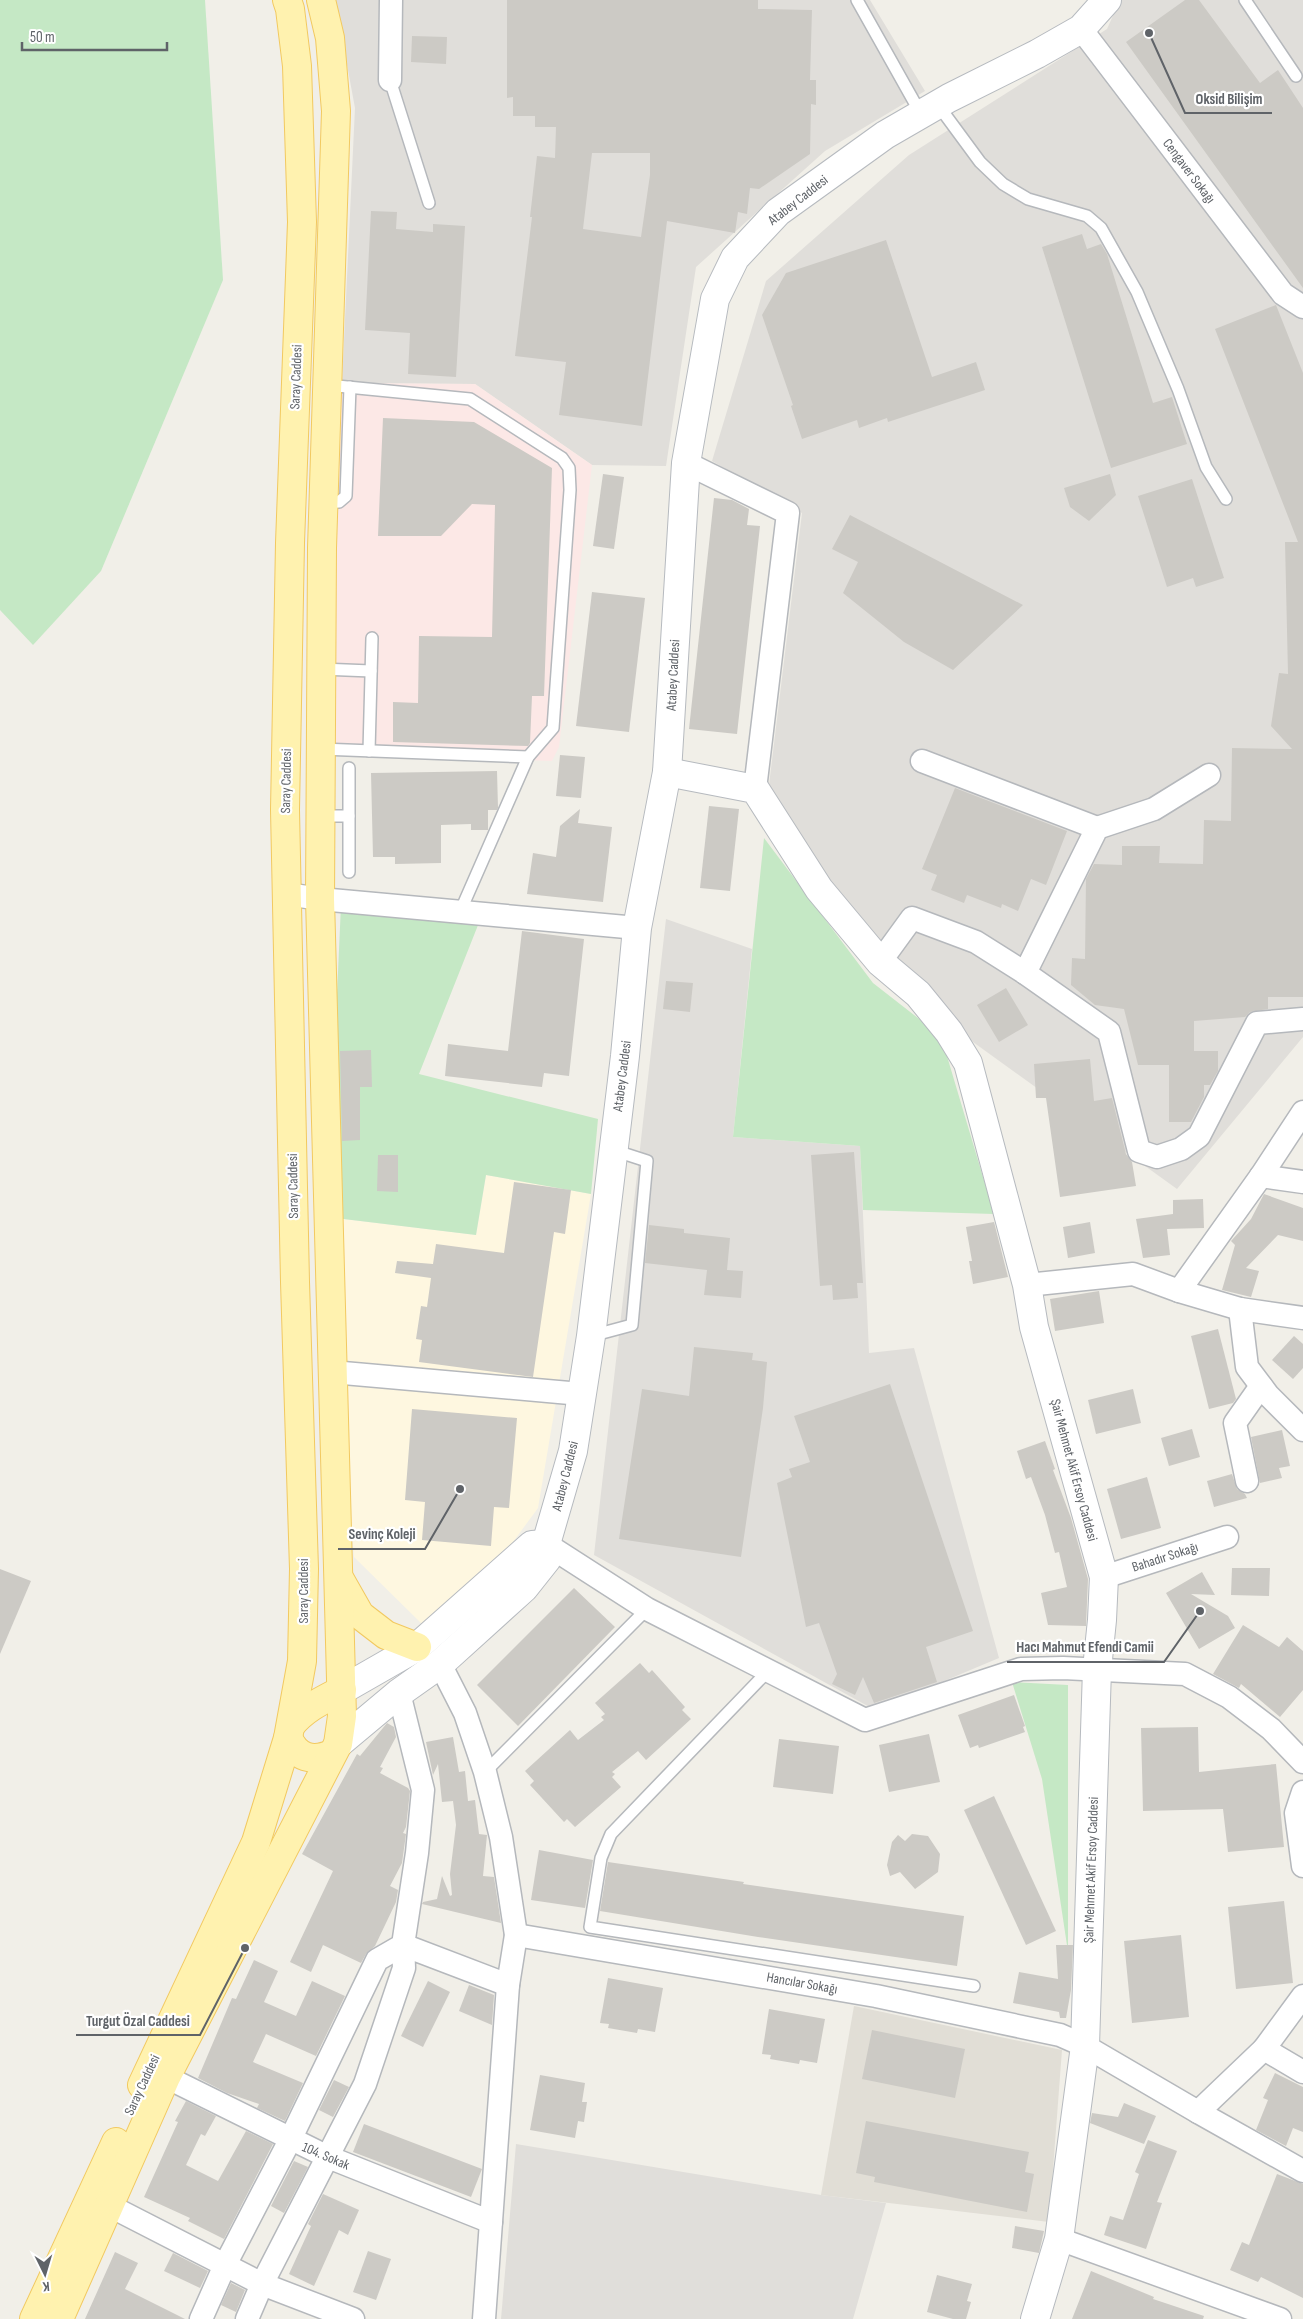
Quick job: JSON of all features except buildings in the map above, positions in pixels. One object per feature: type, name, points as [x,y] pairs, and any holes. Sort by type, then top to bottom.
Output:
[{"type":"main road","name":"Saray Caddesi","points":[[34,2319],[256,1842],[290,1732],[302,1661],[304,1568],[294,1272],[285,810],[290,543],[302,222],[297,66],[290,9],[287,0]]},
{"type":"main road","points":[[321,0],[330,38],[336,111],[338,386],[323,503],[320,899],[337,1575],[342,1690],[336,1744],[319,1759],[304,1758],[293,1748],[290,1732],[301,1714],[311,1706],[342,1690],[417,1647],[532,1545],[546,1544]]},
{"type":"main road","name":"Atabey Caddesi","points":[[336,1744],[399,1692],[440,1664],[524,1588],[547,1559],[546,1544],[573,1451],[591,1336],[626,1056],[637,928],[667,772],[686,463],[715,299],[735,258],[778,212],[885,135],[929,109],[1081,29],[1107,0]]},
{"type":"main road","points":[[667,772],[755,789]]},
{"type":"main road","name":"Şair Mehmet Akif Ersoy Caddesi","points":[[755,789],[819,889],[880,962],[918,994],[949,1032],[968,1063],[1027,1285],[1034,1327],[1104,1576],[1097,1669],[1085,2046],[1059,2239],[1035,2319]]},
{"type":"main road","points":[[337,1575],[360,1615],[386,1635],[417,1647]]},
{"type":"main road","points":[[311,1706],[324,1711],[334,1719],[336,1744]]},
{"type":"main road","name":"Saray Caddesi","points":[[59,2319],[166,2077],[336,1744]]},
{"type":"street","points":[[390,80],[391,0]]},
{"type":"street","name":"Cengaver Sokağı","points":[[1081,29],[1283,294],[1303,307]]},
{"type":"street","points":[[686,463],[788,513],[755,789]]},
{"type":"street","points":[[922,761],[1097,828],[1154,809],[1209,776]]},
{"type":"street","points":[[1025,973],[1097,828]]},
{"type":"street","points":[[287,894],[320,899],[637,928]]},
{"type":"street","points":[[880,962],[912,918],[976,942],[1025,973],[1109,1032],[1139,1151],[1157,1157],[1181,1149],[1199,1136],[1257,1024],[1303,1019]]},
{"type":"street","points":[[1179,1291],[1262,1176],[1303,1112]]},
{"type":"street","points":[[1262,1176],[1303,1182]]},
{"type":"street","points":[[1027,1285],[1133,1274],[1179,1291],[1240,1309],[1303,1318]]},
{"type":"street","points":[[1240,1309],[1247,1367],[1303,1430]]},
{"type":"street","points":[[332,1372],[581,1394]]},
{"type":"street","points":[[1246,1482],[1235,1423],[1262,1386]]},
{"type":"street","name":"Bahadır Sokağı","points":[[1104,1576],[1227,1537]]},
{"type":"street","points":[[546,1544],[647,1609],[865,1720],[1021,1669],[1097,1669],[1185,1674],[1229,1697],[1271,1729],[1303,1762]]},
{"type":"street","points":[[440,1664],[465,1713],[485,1772],[501,1837],[516,1935],[508,1985],[484,2319]]},
{"type":"street","points":[[247,2319],[262,2284],[365,2084],[404,1968],[402,1945],[417,1853],[423,1790],[399,1692]]},
{"type":"street","points":[[1303,1792],[1296,1814],[1303,1866]]},
{"type":"street","name":"Hancılar Sokağı","points":[[516,1935],[876,1996],[1060,2035],[1085,2046],[1303,2171]]},
{"type":"street","points":[[402,1945],[508,1985]]},
{"type":"street","points":[[201,2319],[225,2265],[290,2140],[377,1960],[402,1945]]},
{"type":"street","points":[[1198,2112],[1264,2049],[1303,1996]]},
{"type":"street","points":[[1264,2049],[1303,2072]]},
{"type":"street","name":"104. Sokak","points":[[166,2077],[290,2140],[328,2157],[491,2222]]},
{"type":"street","points":[[108,2205],[262,2284],[353,2319]]},
{"type":"street","points":[[1059,2239],[1280,2319]]},
{"type":"lane","points":[[856,0],[929,109],[1003,184],[1028,199],[1087,216],[1101,228],[1137,292],[1178,389],[1206,467],[1226,500]]},
{"type":"lane","points":[[1245,0],[1296,76]]},
{"type":"lane","points":[[390,80],[428,202]]},
{"type":"lane","points":[[338,386],[470,399],[562,458],[569,468],[570,490],[553,728],[528,757],[460,912]]},
{"type":"lane","points":[[369,751],[372,638]]},
{"type":"lane","points":[[321,669],[371,671]]},
{"type":"lane","points":[[321,749],[528,757]]},
{"type":"lane","points":[[348,768],[349,872]]},
{"type":"lane","points":[[320,816],[349,816]]},
{"type":"lane","points":[[591,1336],[632,1325],[648,1161],[613,1150]]},
{"type":"lane","points":[[485,1772],[647,1609]]},
{"type":"lane","points":[[768,1671],[612,1834],[601,1858],[590,1927],[974,1986]]},
{"type":"shaded area","points":[[335,0],[870,0],[925,91],[825,151],[696,267],[666,466],[592,465],[475,384],[342,383],[355,108]]},
{"type":"shaded area","points":[[1120,0],[1303,0],[1303,1037],[1177,1189],[973,1042],[854,917],[769,785],[802,513],[712,461],[766,281],[909,155],[1107,29]]},
{"type":"shaded area","points":[[342,383],[475,384],[592,465],[559,747],[552,761],[330,755]]},
{"type":"shaded area","points":[[666,919],[752,949],[733,1137],[860,1146],[869,1353],[914,1348],[999,1658],[875,1710],[594,1555]]},
{"type":"shaded area","points":[[486,1175],[591,1194],[538,1508],[499,1561],[422,1624],[354,1557],[327,1217],[476,1235]]},
{"type":"shaded area","points":[[854,2006],[1062,2050],[1049,2222],[821,2195]]},
{"type":"shaded area","points":[[516,2144],[821,2195],[886,2203],[853,2319],[501,2319]]},
{"type":"green space","points":[[0,0],[205,0],[223,280],[101,571],[33,645],[0,610]]},
{"type":"green space","points":[[764,838],[873,983],[941,1036],[994,1214],[863,1210],[860,1146],[733,1137]]},
{"type":"green space","points":[[341,905],[484,910],[419,1074],[598,1119],[591,1194],[486,1175],[476,1235],[327,1217]]},
{"type":"green space","points":[[1012,1682],[1068,1685],[1068,1952],[1042,1779]]},
{"type":"place","name":"Oksid Bilişim","points":[[1149,33]]},
{"type":"place","name":"Sevinç Koleji","points":[[460,1489]]},
{"type":"place","name":"Hacı Mahmut Efendi Camii","points":[[1200,1611]]},
{"type":"place","name":"Turgut Özal Caddesi","points":[[245,1948]]}]
